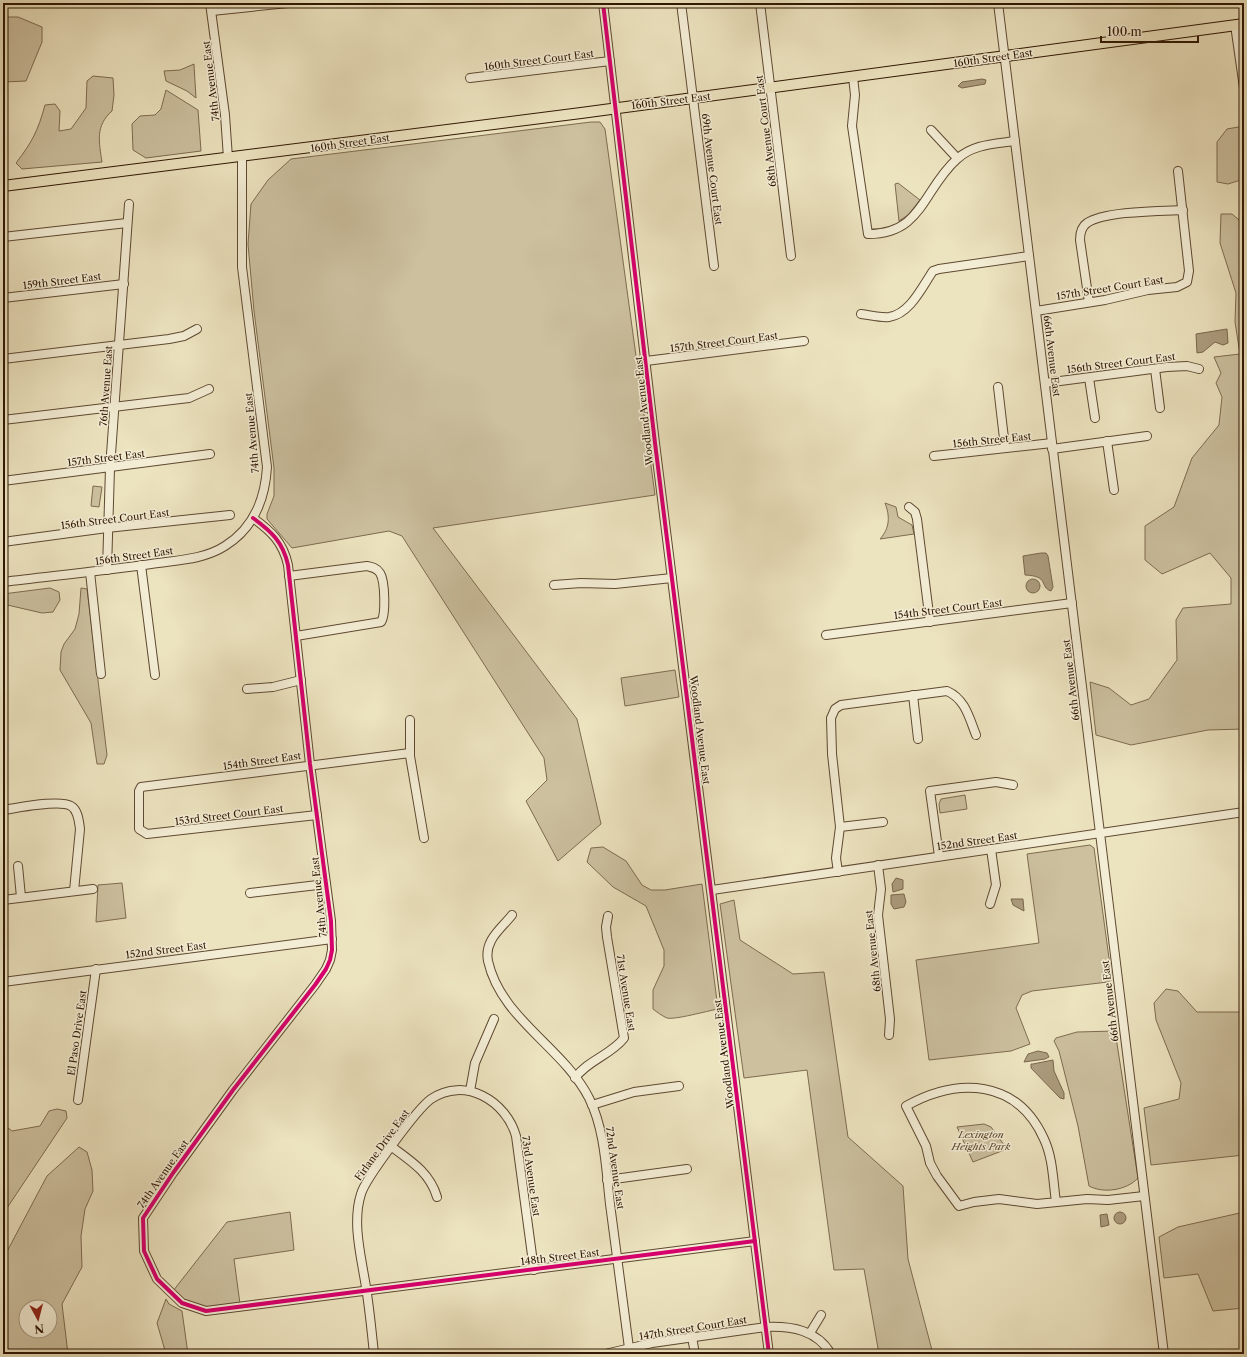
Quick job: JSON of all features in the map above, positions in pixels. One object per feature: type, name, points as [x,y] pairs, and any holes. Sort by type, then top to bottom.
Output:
[{"type":"main road","name":"160th Street East","points":[[3,186],[771,88],[1240,24]]},
{"type":"street","points":[[211,7],[288,3]]},
{"type":"street","name":"Woodland Avenue East","points":[[603,3],[672,578],[770,1354]]},
{"type":"street","name":"69th Avenue Court East","points":[[681,3],[714,266]]},
{"type":"street","name":"68th Avenue Court East","points":[[760,3],[791,256]]},
{"type":"street","name":"66th Avenue East","points":[[998,3],[1164,1354]]},
{"type":"street","name":"74th Avenue East","points":[[211,7],[226,115],[228,158]]},
{"type":"street","points":[[1240,24],[1244,88]]},
{"type":"street","name":"160th Street Court East","points":[[470,78],[610,61]]},
{"type":"street","points":[[853,77],[855,95],[852,126],[868,234],[884,234],[906,224],[915,215],[957,158],[971,149],[982,145],[1015,141]]},
{"type":"street","points":[[931,130],[957,158]]},
{"type":"street","name":"74th Avenue East","points":[[142,1228],[143,1218],[173,1173],[326,969],[330,960],[332,940],[310,764],[290,576],[281,544],[270,530],[253,518],[260,507],[264,496],[267,467],[242,267],[242,156]]},
{"type":"street","points":[[1089,302],[1080,240],[1082,230],[1086,224],[1097,219],[1128,213],[1182,210],[1178,171]]},
{"type":"street","name":"76th Avenue East","points":[[107,570],[107,528],[110,468],[129,204]]},
{"type":"street","name":"157th Street Court East","points":[[1036,311],[1148,290],[1177,287],[1187,282],[1189,271],[1182,210]]},
{"type":"street","points":[[3,237],[127,223]]},
{"type":"street","points":[[861,314],[888,317],[898,315],[912,302],[933,271],[1012,257],[1029,256]]},
{"type":"street","name":"159th Street East","points":[[3,298],[124,284]]},
{"type":"street","points":[[3,359],[169,339],[184,336],[197,329]]},
{"type":"street","name":"157th Street Court East","points":[[646,361],[804,341]]},
{"type":"street","name":"156th Street Court East","points":[[1045,383],[1187,366],[1199,369]]},
{"type":"street","points":[[1155,369],[1160,408]]},
{"type":"street","points":[[1089,378],[1096,418]]},
{"type":"street","points":[[998,387],[1005,448]]},
{"type":"street","points":[[3,420],[189,398],[209,389]]},
{"type":"street","name":"156th Street East","points":[[934,456],[1005,448],[1052,446],[1147,436]]},
{"type":"street","points":[[1107,441],[1114,490]]},
{"type":"street","name":"157th Street East","points":[[3,481],[210,454]]},
{"type":"street","points":[[909,507],[915,512],[917,519],[930,622]]},
{"type":"street","name":"156th Street Court East","points":[[3,542],[107,528],[230,515]]},
{"type":"street","name":"156th Street East","points":[[3,582],[107,570],[196,557],[214,552],[235,539],[253,518]]},
{"type":"street","points":[[141,565],[155,675]]},
{"type":"street","points":[[290,576],[367,566],[376,569],[381,574],[385,612],[383,620],[379,623],[296,636]]},
{"type":"street","points":[[90,572],[102,674]]},
{"type":"street","points":[[554,585],[581,583],[615,584],[672,578]]},
{"type":"street","name":"154th Street Court East","points":[[826,635],[1072,603]]},
{"type":"street","points":[[247,689],[273,687],[301,680]]},
{"type":"street","points":[[838,872],[836,858],[840,827],[832,754],[833,713],[841,706],[947,691],[959,698],[964,706],[976,735]]},
{"type":"street","points":[[913,695],[918,739]]},
{"type":"street","points":[[410,720],[410,753],[424,838]]},
{"type":"street","name":"154th Street East","points":[[144,833],[139,829],[140,788],[310,764],[410,753]]},
{"type":"street","points":[[938,856],[930,791],[996,782],[1013,785]]},
{"type":"street","points":[[3,810],[59,803],[70,805],[74,808],[79,821],[80,829],[74,891]]},
{"type":"street","name":"152nd Street East","points":[[712,890],[1244,812]]},
{"type":"street","name":"153rd Street Court East","points":[[144,833],[165,833],[317,815]]},
{"type":"street","points":[[840,827],[883,822]]},
{"type":"street","points":[[990,904],[996,885],[991,849]]},
{"type":"street","points":[[18,866],[21,897]]},
{"type":"street","name":"68th Avenue East","points":[[878,866],[881,889],[878,915],[890,1019],[889,1035]]},
{"type":"street","points":[[250,893],[326,884]]},
{"type":"street","points":[[3,900],[93,889]]},
{"type":"street","name":"72nd Avenue East","points":[[512,915],[498,930],[488,947],[487,956],[491,971],[512,1008],[576,1076],[592,1105],[600,1131],[608,1180],[629,1348]]},
{"type":"street","name":"71st Avenue East","points":[[576,1076],[586,1066],[615,1047],[624,1038],[607,938],[606,928],[608,916]]},
{"type":"street","name":"152nd Street East","points":[[3,982],[332,940]]},
{"type":"street","name":"El Paso Drive East","points":[[78,1100],[96,969]]},
{"type":"street","points":[[466,1091],[475,1063],[494,1019]]},
{"type":"street","points":[[592,1105],[634,1092],[679,1086]]},
{"type":"street","points":[[1056,1202],[1050,1160],[1044,1139],[1030,1117],[1005,1095],[988,1088],[977,1087],[934,1093],[920,1098],[906,1106],[926,1146],[930,1163],[937,1176],[959,1206],[974,1202],[999,1199],[1027,1204],[1144,1196]]},
{"type":"street","name":"Firlane Drive East","points":[[374,1354],[359,1234],[358,1205],[368,1179],[414,1116],[429,1100],[443,1093],[466,1091]]},
{"type":"street","name":"73rd Avenue East","points":[[466,1091],[488,1098],[498,1105],[514,1128],[534,1270]]},
{"type":"street","points":[[392,1147],[426,1174],[431,1181],[437,1197]]},
{"type":"street","points":[[608,1180],[687,1169]]},
{"type":"street","name":"148th Street East","points":[[142,1228],[144,1251],[157,1279],[182,1304],[200,1311],[214,1311],[755,1241]]},
{"type":"street","points":[[821,1315],[810,1333],[824,1344],[832,1354]]},
{"type":"street","name":"147th Street Court East","points":[[605,1354],[652,1342],[766,1326],[791,1327],[810,1333]]},
{"type":"street","points":[[692,1337],[694,1354]]},
{"type":"green space","points":[[3,17],[18,17],[42,27],[42,42],[26,81],[3,82]]},
{"type":"green space","points":[[194,64],[196,98],[187,91],[166,81],[164,71],[180,70]]},
{"type":"green space","points":[[93,76],[113,78],[114,95],[112,111],[103,122],[99,141],[102,162],[22,169],[16,163],[34,136],[45,105],[55,104],[60,111],[59,131],[71,129],[86,108],[87,81]]},
{"type":"green space","points":[[166,90],[198,110],[201,151],[146,158],[133,150],[132,124],[140,116],[155,115],[161,109]]},
{"type":"green space","points":[[600,122],[605,129],[655,495],[433,528],[577,719],[601,824],[558,861],[526,801],[547,780],[544,758],[402,536],[389,531],[292,548],[267,519],[267,514],[274,496],[274,468],[254,311],[248,244],[251,204],[268,180],[291,159]]},
{"type":"green space","points":[[1244,126],[1244,179],[1228,184],[1217,182],[1217,142],[1227,129]]},
{"type":"green space","points":[[898,183],[920,200],[908,215],[899,221],[895,184]]},
{"type":"green space","points":[[1221,214],[1232,214],[1244,224],[1244,729],[1208,730],[1131,745],[1096,735],[1090,682],[1109,688],[1131,705],[1149,699],[1177,660],[1176,620],[1183,608],[1231,604],[1231,578],[1210,553],[1162,574],[1145,560],[1145,526],[1174,507],[1192,458],[1219,425],[1222,397],[1216,383],[1221,373],[1214,357],[1240,354],[1235,322],[1236,293],[1220,243]]},
{"type":"green space","points":[[93,486],[102,487],[99,507],[91,506]]},
{"type":"green space","points":[[885,503],[896,507],[898,517],[912,525],[914,534],[880,539],[886,531],[888,522],[888,513]]},
{"type":"green space","points":[[50,588],[59,592],[60,600],[53,612],[42,613],[3,604],[3,594]]},
{"type":"green space","points":[[81,588],[87,589],[107,755],[104,764],[97,764],[91,723],[60,670],[61,652],[64,644],[75,629],[79,614]]},
{"type":"green space","points":[[675,670],[679,697],[625,706],[621,678]]},
{"type":"green space","points":[[965,795],[967,809],[940,813],[939,804],[941,799]]},
{"type":"green space","points":[[1090,845],[1094,848],[1112,980],[1108,982],[1032,991],[1022,995],[1016,1008],[1030,1044],[1011,1051],[929,1060],[916,960],[1039,943],[1027,854]]},
{"type":"green space","points":[[603,847],[626,861],[642,885],[651,890],[665,890],[702,884],[718,1009],[684,1017],[667,1018],[653,1009],[653,990],[664,966],[664,950],[646,906],[613,887],[587,862],[591,848]]},
{"type":"green space","points":[[122,883],[126,918],[96,922],[98,885]]},
{"type":"green space","points":[[734,900],[740,940],[793,974],[824,972],[848,1137],[903,1186],[908,1259],[933,1354],[879,1354],[864,1269],[834,1270],[807,1070],[744,1078],[720,904]]},
{"type":"green space","points":[[1166,989],[1178,991],[1197,1012],[1244,1012],[1244,1155],[1151,1165],[1144,1108],[1179,1099],[1181,1083],[1156,1020],[1154,1003]]},
{"type":"green space","points":[[1115,1031],[1138,1178],[1122,1188],[1115,1190],[1101,1190],[1089,1186],[1078,1126],[1059,1051],[1054,1041],[1056,1038],[1077,1032]]},
{"type":"green space","points":[[57,1109],[66,1111],[67,1118],[3,1214],[3,1124],[12,1131],[40,1126],[49,1111]]},
{"type":"green space","name":"Lexington Heights Park","points":[[984,1124],[991,1127],[1007,1149],[973,1162],[957,1127]]},
{"type":"green space","points":[[79,1147],[87,1152],[92,1170],[93,1191],[85,1209],[81,1236],[82,1267],[62,1304],[68,1354],[3,1354],[3,1259],[47,1176]]},
{"type":"green space","points":[[290,1212],[294,1250],[234,1259],[240,1304],[220,1307],[198,1306],[190,1303],[173,1291],[227,1222]]},
{"type":"green space","points":[[1244,1212],[1244,1308],[1213,1311],[1198,1274],[1164,1278],[1159,1237],[1178,1227]]},
{"type":"green space","points":[[166,1299],[169,1304],[182,1311],[188,1354],[166,1354],[157,1323]]},
{"type":"shaded area","points":[[982,79],[986,80],[985,84],[962,88],[958,86],[962,82]]},
{"type":"shaded area","points":[[1227,329],[1228,343],[1223,345],[1215,342],[1203,352],[1197,353],[1196,334]]},
{"type":"shaded area","points":[[1046,553],[1048,556],[1053,587],[1051,591],[1045,587],[1041,579],[1038,577],[1025,575],[1023,556]]},
{"type":"shaded area","points":[[1033,579],[1038,581],[1040,586],[1038,591],[1033,593],[1028,591],[1026,586],[1028,581]]},
{"type":"shaded area","points":[[896,878],[903,880],[903,889],[893,892],[892,884]]},
{"type":"shaded area","points":[[904,894],[906,902],[904,907],[894,909],[891,904],[891,895]]},
{"type":"shaded area","points":[[1011,899],[1023,899],[1024,911],[1013,905]]},
{"type":"shaded area","points":[[1038,1051],[1047,1053],[1049,1057],[1024,1062],[1028,1054]]},
{"type":"shaded area","points":[[1053,1060],[1054,1071],[1064,1093],[1064,1099],[1060,1098],[1031,1068],[1031,1064]]},
{"type":"shaded area","points":[[1118,1212],[1122,1212],[1126,1218],[1122,1224],[1118,1224],[1114,1220],[1114,1216]]},
{"type":"shaded area","points":[[1107,1214],[1109,1225],[1101,1227],[1100,1215]]},
{"type":"cycle path","points":[[603,3],[655,443],[769,1354]]},
{"type":"cycle path","points":[[253,518],[271,533],[279,543],[288,565],[310,764],[331,921],[332,950],[326,969],[315,985],[233,1090],[173,1173],[143,1218],[144,1251],[157,1279],[182,1303],[206,1311],[755,1241]]}]
